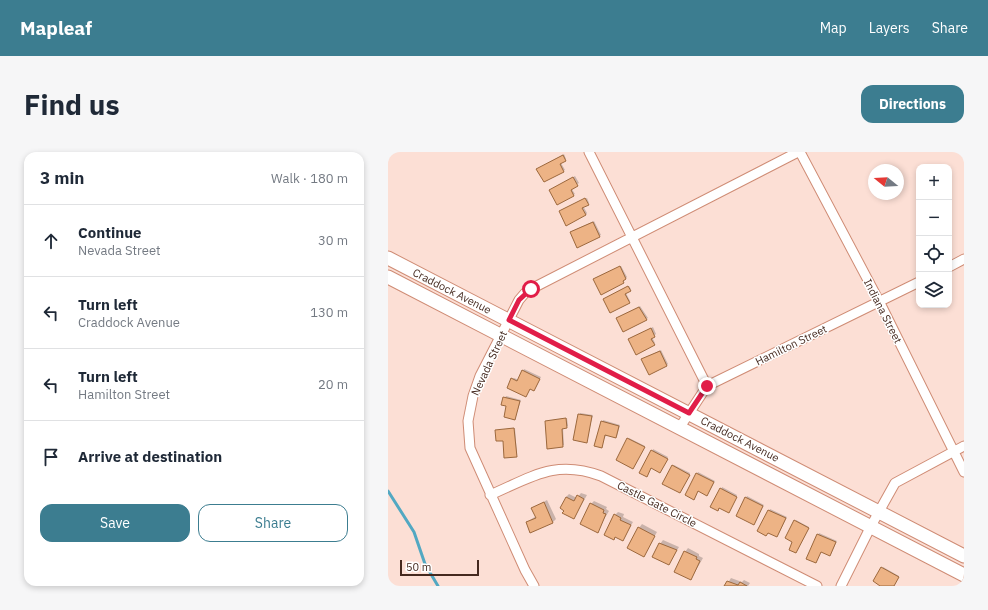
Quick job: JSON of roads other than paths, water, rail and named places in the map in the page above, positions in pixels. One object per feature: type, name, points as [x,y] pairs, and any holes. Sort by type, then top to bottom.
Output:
[{"type":"street","points":[[589,152],[707,386],[680,428]]},
{"type":"street","name":"Nevada Street","points":[[534,586],[490,495],[470,448],[468,422],[473,396],[480,376],[502,336],[519,300],[525,293],[799,152]]},
{"type":"street","name":"Indiana Street","points":[[799,152],[879,301],[964,472]]},
{"type":"street","name":"Craddock Avenue","points":[[388,258],[879,510],[964,556]]},
{"type":"street","points":[[952,265],[964,259]]},
{"type":"street","name":"Craddock Avenue","points":[[388,277],[964,575]]},
{"type":"street","name":"Hamilton Street","points":[[707,386],[916,283]]},
{"type":"street","points":[[841,586],[879,510],[896,483],[964,446]]},
{"type":"street","name":"Castle Gate Circle","points":[[490,495],[553,469],[569,468],[585,470],[601,476],[817,586]]},
{"type":"waterway","points":[[388,491],[414,532],[425,564],[438,586]]}]
